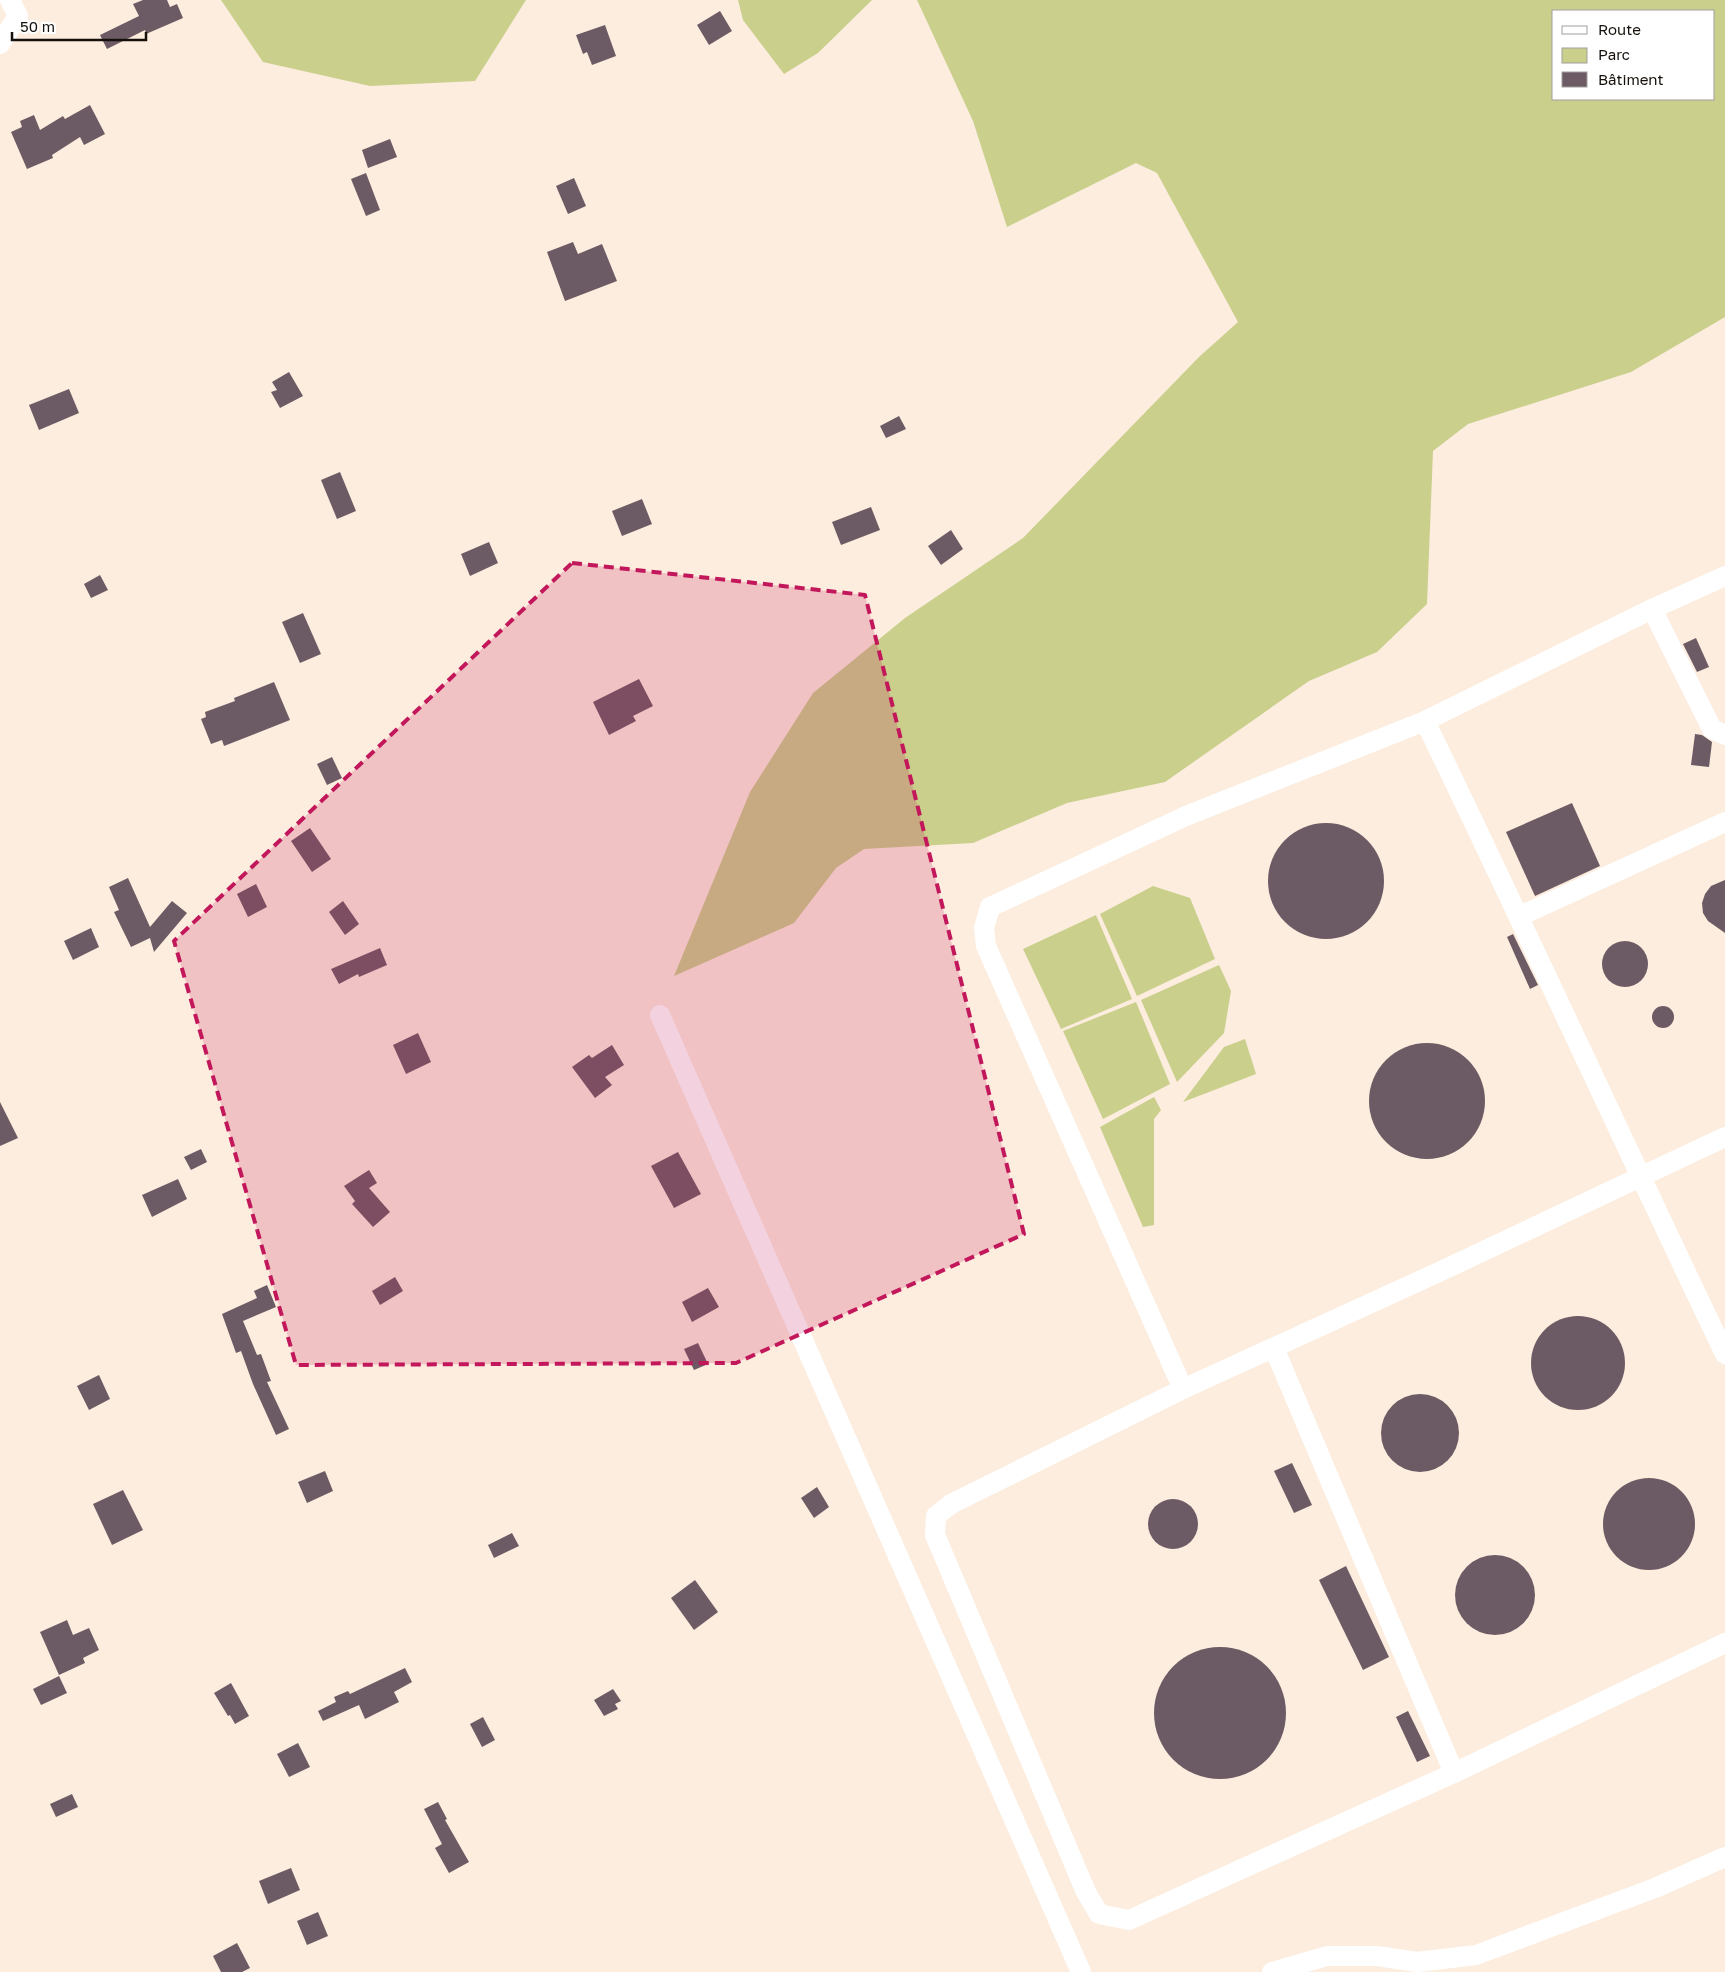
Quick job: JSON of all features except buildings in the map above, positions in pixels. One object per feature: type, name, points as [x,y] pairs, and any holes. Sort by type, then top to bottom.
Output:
[{"type":"street","points":[[0,44],[18,16],[10,0]]},
{"type":"street","points":[[1183,1389],[986,946],[984,928],[990,908],[1186,816],[1426,721],[1652,609],[1725,576]]},
{"type":"street","points":[[1652,609],[1712,729],[1725,735]]},
{"type":"street","points":[[1426,721],[1520,916],[1640,1178],[1725,1354]]},
{"type":"street","points":[[1520,916],[1725,822]]},
{"type":"street","points":[[660,1015],[1081,1972]]},
{"type":"street","points":[[1725,1137],[1183,1389],[951,1504],[936,1516],[935,1535],[1086,1892],[1099,1914],[1129,1920],[1454,1773],[1725,1643]]},
{"type":"street","points":[[1274,1348],[1454,1773]]},
{"type":"street","points":[[1272,1972],[1327,1956],[1376,1956],[1418,1962],[1476,1955],[1655,1888],[1725,1857]]},
{"type":"highlighted area","points":[[572,563],[865,595],[1024,1234],[736,1363],[296,1365],[174,941]]},
{"type":"green space","points":[[221,0],[526,0],[475,81],[370,86],[263,62]]},
{"type":"green space","points":[[738,0],[872,0],[818,53],[784,74],[743,20]]},
{"type":"green space","points":[[917,0],[1725,0],[1725,317],[1631,372],[1468,424],[1433,451],[1427,604],[1377,652],[1309,681],[1165,782],[1067,803],[973,843],[864,849],[836,868],[794,923],[674,976],[750,792],[813,693],[905,618],[1023,538],[1199,357],[1238,322],[1157,173],[1136,163],[1007,227],[973,121]]},
{"type":"green space","points":[[1153,886],[1190,898],[1215,959],[1137,996],[1100,914]]},
{"type":"green space","points":[[1096,915],[1132,999],[1061,1029],[1023,949]]},
{"type":"green space","points":[[1219,965],[1231,991],[1224,1033],[1177,1082],[1141,1000]]},
{"type":"green space","points":[[1136,1002],[1170,1084],[1103,1119],[1063,1031]]},
{"type":"green space","points":[[1245,1039],[1256,1074],[1183,1102],[1224,1047]]},
{"type":"green space","points":[[1154,1097],[1161,1110],[1154,1119],[1154,1225],[1143,1227],[1100,1127]]}]
